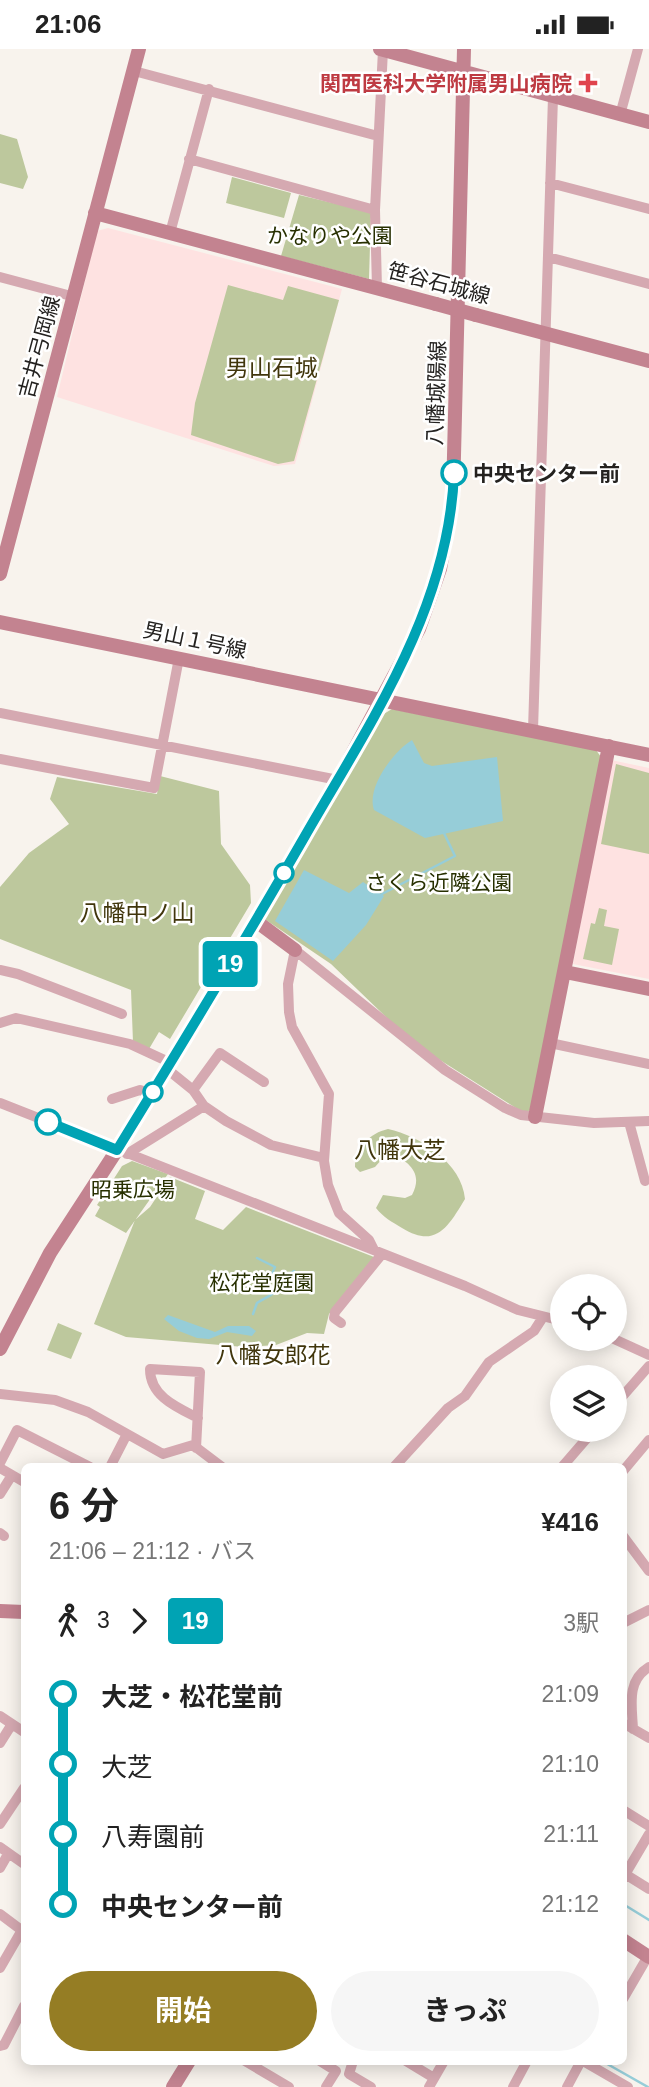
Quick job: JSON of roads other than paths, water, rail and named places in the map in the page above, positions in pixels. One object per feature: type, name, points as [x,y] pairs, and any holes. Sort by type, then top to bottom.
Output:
[{"type":"street","name":"吉井弓岡線","points":[[0,574],[139,49]]},
{"type":"street","points":[[377,288],[374,210],[382,49],[649,122]]},
{"type":"street","name":"八幡城陽線","points":[[0,1349],[50,1253],[122,1152],[152,1094],[338,780],[419,629],[428,605],[440,569],[453,496],[464,49]]},
{"type":"street","points":[[620,115],[638,49]]},
{"type":"street","points":[[134,71],[378,136]]},
{"type":"street","points":[[170,233],[209,89]]},
{"type":"street","points":[[533,730],[553,97]]},
{"type":"street","points":[[188,159],[374,210]]},
{"type":"street","points":[[550,183],[649,209]]},
{"type":"street","name":"笹谷石城線","points":[[96,213],[649,361]]},
{"type":"street","points":[[548,257],[649,284]]},
{"type":"street","points":[[0,277],[75,297]]},
{"type":"street","name":"男山１号線","points":[[0,622],[649,755]]},
{"type":"street","points":[[0,759],[154,788],[178,658]]},
{"type":"street","points":[[0,713],[338,780]]},
{"type":"street","points":[[535,1117],[609,746]]},
{"type":"street","points":[[256,921],[445,1070],[505,1108],[521,1115],[594,1123],[649,1121]]},
{"type":"street","points":[[295,950],[288,984],[289,1012],[292,1027],[329,1094],[324,1157],[328,1185],[339,1213],[369,1240],[378,1252]]},
{"type":"street","points":[[0,970],[18,974],[122,1014]]},
{"type":"street","points":[[565,972],[649,989]]},
{"type":"street","points":[[0,1023],[16,1018],[130,1044],[169,1066],[193,1090],[204,1106],[271,1145],[324,1157]]},
{"type":"street","points":[[550,1043],[649,1064]]},
{"type":"street","points":[[193,1090],[220,1053],[264,1082]]},
{"type":"street","points":[[112,1099],[140,1090],[152,1094]]},
{"type":"street","points":[[0,1103],[465,1286],[494,1301],[550,1318]]},
{"type":"street","points":[[122,1152],[204,1106]]},
{"type":"street","points":[[629,1122],[645,1181]]},
{"type":"street","points":[[341,1323],[334,1318],[335,1313],[378,1252]]},
{"type":"street","points":[[398,1463],[448,1408],[465,1396],[489,1362],[534,1331],[543,1317]]},
{"type":"street","points":[[627,1345],[649,1355]]},
{"type":"street","points":[[627,1391],[649,1366]]},
{"type":"street","points":[[196,1448],[198,1417],[200,1372],[150,1369],[150,1380],[161,1397],[198,1417]]},
{"type":"street","points":[[0,1394],[55,1400],[88,1412],[163,1454],[193,1445],[217,1463]]},
{"type":"street","points":[[21,1480],[0,1466],[18,1430],[82,1463]]},
{"type":"street","points":[[112,1463],[127,1434]]},
{"type":"street","points":[[627,1466],[649,1440]]},
{"type":"street","points":[[565,1463],[584,1442]]},
{"type":"street","points":[[0,1495],[12,1475]]},
{"type":"street","points":[[627,1541],[649,1571]]},
{"type":"street","points":[[0,1611],[21,1612]]},
{"type":"street","points":[[627,1621],[649,1611]]},
{"type":"street","points":[[633,1729],[631,1691],[635,1678],[649,1667]]},
{"type":"street","points":[[0,1716],[21,1730]]},
{"type":"street","points":[[0,1743],[12,1724]]},
{"type":"street","points":[[627,1725],[649,1738]]},
{"type":"street","points":[[0,1824],[21,1792]]},
{"type":"street","points":[[627,1812],[649,1826]]},
{"type":"street","points":[[627,1871],[649,1834]]},
{"type":"street","points":[[0,1868],[4,1850],[21,1862]]},
{"type":"street","points":[[627,1878],[649,1889]]},
{"type":"street","points":[[0,1914],[21,1930]]},
{"type":"street","points":[[0,1968],[21,1934]]},
{"type":"street","points":[[627,1943],[649,1957],[627,1993]]},
{"type":"street","points":[[0,2046],[4,2045],[21,2012]]},
{"type":"street","points":[[173,2087],[187,2065]]},
{"type":"street","points":[[253,2065],[289,2087]]},
{"type":"street","points":[[326,2065],[336,2071],[326,2087]]},
{"type":"street","points":[[352,2065],[349,2074],[371,2087]]},
{"type":"street","points":[[411,2065],[432,2083],[442,2065]]},
{"type":"street","points":[[513,2087],[525,2065]]},
{"type":"street","points":[[567,2087],[580,2065]]},
{"type":"street","points":[[589,2065],[628,2087]]},
{"type":"water","points":[[412,740],[424,763],[432,766],[497,757],[503,821],[425,838],[374,810],[374,791],[383,771],[397,752]]},
{"type":"water","points":[[304,870],[349,893],[363,882],[384,896],[366,925],[333,961],[275,921]]},
{"type":"water","points":[[168,1315],[215,1332],[228,1326],[249,1326],[256,1331],[252,1336],[227,1332],[209,1339],[197,1338],[179,1331],[164,1319]]},
{"type":"waterway","points":[[382,894],[455,856],[443,831]]},
{"type":"waterway","points":[[253,1314],[257,1303],[277,1288],[276,1279],[271,1276],[275,1267],[257,1258]]},
{"type":"waterway","points":[[287,1291],[285,1278],[294,1271]]},
{"type":"waterway","points":[[627,1906],[649,1920]]},
{"type":"waterway","points":[[609,2065],[648,2087]]},
{"type":"place","name":"関西医科大学附属男山病院","points":[[588,83]]},
{"type":"place","name":"中央センター前","points":[[454,473]]},
{"type":"district","name":"男山石城","points":[[272,368]]},
{"type":"district","name":"八幡中ノ山","points":[[137,913]]},
{"type":"district","name":"八幡大芝","points":[[400,1150]]},
{"type":"district","name":"八幡女郎花","points":[[273,1355]]},
{"type":"park label","name":"かなりや公園","points":[[330,235]]},
{"type":"park label","name":"さくら近隣公園","points":[[439,882]]},
{"type":"park label","name":"昭乗広場","points":[[133,1189]]},
{"type":"park label","name":"松花堂庭園","points":[[262,1282]]}]
